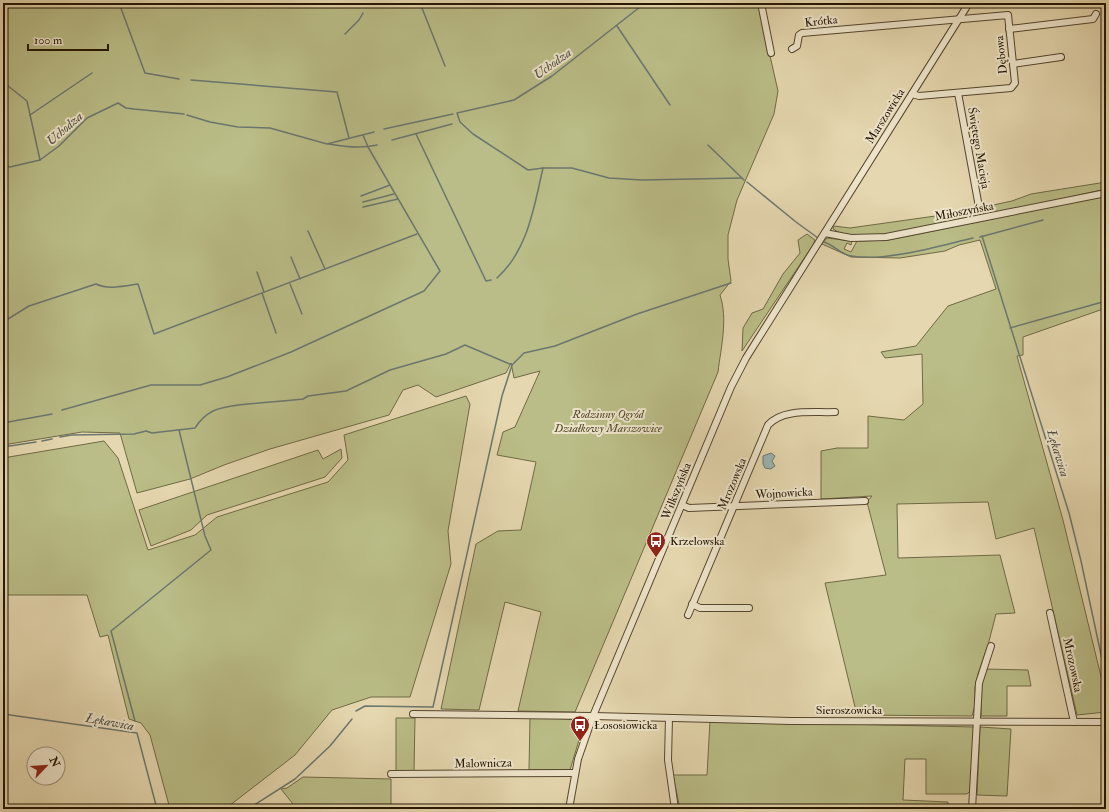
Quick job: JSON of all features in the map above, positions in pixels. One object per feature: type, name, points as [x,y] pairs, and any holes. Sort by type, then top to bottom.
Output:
[{"type":"street","points":[[761,3],[771,53]]},
{"type":"street","name":"Marszowicka","points":[[820,241],[969,3]]},
{"type":"street","points":[[1009,29],[1093,19],[1096,14]]},
{"type":"street","name":"Dębowa","points":[[912,94],[919,96],[1011,88],[1015,83],[1008,15],[959,18]]},
{"type":"street","name":"Krótka","points":[[792,49],[797,46],[799,35],[802,34],[959,18]]},
{"type":"street","points":[[1013,64],[1061,57]]},
{"type":"street","name":"Świętego Macieja","points":[[958,93],[979,207]]},
{"type":"street","name":"Miłoszyńska","points":[[825,233],[851,238],[886,237],[1106,193]]},
{"type":"street","name":"Wilkszyńska","points":[[569,809],[575,773],[593,716],[735,380],[820,241]]},
{"type":"street","name":"Mrozowska","points":[[688,615],[772,421],[788,414],[834,412]]},
{"type":"street","name":"Wojnowicka","points":[[682,505],[689,508],[865,501]]},
{"type":"street","points":[[692,604],[700,608],[750,608]]},
{"type":"street","name":"Mrozowska","points":[[1050,613],[1074,722]]},
{"type":"street","points":[[972,809],[979,683],[991,646]]},
{"type":"street","points":[[413,714],[593,716]]},
{"type":"street","name":"Sieroszowicka","points":[[593,716],[978,722],[1106,722]]},
{"type":"street","points":[[669,718],[668,760],[675,809]]},
{"type":"street","name":"Malownicza","points":[[391,774],[575,773]]},
{"type":"green space","name":"Rodzinny Ogród Działkowy Marszowice","points":[[3,3],[758,3],[778,91],[774,114],[737,200],[728,235],[728,259],[731,281],[720,295],[724,323],[718,372],[575,712],[518,711],[541,612],[505,602],[479,710],[441,709],[476,544],[498,531],[521,530],[536,462],[497,455],[503,432],[515,427],[540,371],[514,378],[511,363],[506,373],[436,397],[418,385],[403,390],[389,415],[270,449],[190,479],[137,493],[120,433],[82,432],[3,445]]},
{"type":"green space","points":[[1106,182],[1106,189],[984,216],[984,207],[1012,201],[1031,194]]},
{"type":"green space","points":[[1106,196],[1106,308],[1023,337],[1023,355],[1017,356],[1063,520],[1106,697],[1106,712],[1077,715],[1034,528],[996,539],[988,502],[897,504],[898,558],[1000,555],[1015,613],[996,614],[988,645],[978,674],[975,688],[975,705],[972,716],[857,715],[825,583],[886,575],[867,502],[872,496],[821,499],[821,451],[837,448],[868,448],[868,416],[904,420],[923,404],[922,354],[885,358],[881,352],[916,346],[948,306],[996,289],[980,240],[959,245],[945,251],[900,258],[851,257],[822,244],[827,238],[852,241],[851,245],[847,243],[844,249],[851,252],[857,241],[888,240]]},
{"type":"green space","points":[[978,210],[980,216],[904,232],[861,235],[844,234],[833,229],[834,226],[850,228]]},
{"type":"green space","points":[[807,234],[815,240],[813,245],[742,351],[743,328],[752,313],[763,309],[783,274],[800,253],[798,240]]},
{"type":"green space","points":[[466,396],[470,404],[448,531],[451,564],[410,697],[371,697],[332,710],[295,755],[225,809],[170,809],[150,735],[141,723],[129,719],[108,635],[100,637],[87,595],[3,595],[3,458],[104,441],[118,458],[148,550],[195,535],[217,517],[328,482],[348,460],[344,435]]},
{"type":"green space","points":[[341,449],[342,458],[325,477],[207,515],[191,530],[151,546],[139,510],[318,450],[323,459]]},
{"type":"green space","points":[[986,669],[1028,670],[1031,686],[1007,686],[1007,716],[981,716],[981,684]]},
{"type":"green space","points":[[530,717],[585,720],[570,770],[529,770]]},
{"type":"green space","points":[[396,718],[415,718],[414,771],[396,771]]},
{"type":"green space","points":[[710,721],[974,727],[971,790],[967,794],[926,794],[926,759],[905,759],[903,800],[948,802],[948,809],[680,809],[673,775],[707,775]]},
{"type":"green space","points":[[980,727],[1011,729],[1007,796],[977,795]]},
{"type":"green space","points":[[303,777],[391,779],[391,809],[297,809],[281,789],[287,788]]},
{"type":"water","points":[[771,453],[775,456],[772,461],[775,466],[771,469],[765,468],[763,464],[763,456]]},
{"type":"waterway","points":[[3,14],[13,3]]},
{"type":"waterway","points":[[119,3],[145,73],[179,79]]},
{"type":"waterway","points":[[420,3],[445,66]]},
{"type":"waterway","points":[[645,3],[552,76],[514,100],[457,113],[460,122],[473,134],[528,170],[543,168],[572,168],[609,178],[642,180],[742,178]]},
{"type":"waterway","points":[[345,34],[359,20],[363,13]]},
{"type":"waterway","points":[[617,26],[670,105]]},
{"type":"waterway","points":[[30,115],[92,73]]},
{"type":"waterway","points":[[191,80],[337,92],[349,138]]},
{"type":"waterway","points":[[3,82],[27,101],[40,160]]},
{"type":"waterway","name":"Uchodza","points":[[3,165],[10,167],[40,160],[59,146],[87,118],[118,103],[126,108],[184,114]]},
{"type":"waterway","name":"Uchodza","points":[[384,129],[453,114]]},
{"type":"waterway","name":"Uchodza","points":[[187,115],[210,122],[238,127],[270,128],[327,144],[374,132]]},
{"type":"waterway","points":[[392,140],[452,124]]},
{"type":"waterway","points":[[416,134],[486,281],[491,280]]},
{"type":"waterway","points":[[62,410],[151,385],[200,385],[227,377],[291,352],[424,291],[440,271],[368,147],[363,135]]},
{"type":"waterway","points":[[329,144],[353,147],[377,145]]},
{"type":"waterway","points":[[708,145],[744,180]]},
{"type":"waterway","points":[[497,278],[508,267],[523,241],[533,213],[543,168]]},
{"type":"waterway","points":[[747,182],[818,238]]},
{"type":"waterway","points":[[361,196],[390,185]]},
{"type":"waterway","points":[[363,202],[394,194]]},
{"type":"waterway","points":[[363,207],[398,199]]},
{"type":"waterway","points":[[980,237],[1043,220]]},
{"type":"waterway","points":[[308,231],[325,269]]},
{"type":"waterway","points":[[3,322],[29,306],[96,284],[106,287],[138,284],[154,334],[417,234]]},
{"type":"waterway","name":"Łękawica","points":[[982,236],[1069,513],[1081,561],[1106,678]]},
{"type":"waterway","points":[[824,242],[847,255],[880,257],[929,249],[973,238]]},
{"type":"waterway","points":[[291,257],[300,279]]},
{"type":"waterway","points":[[257,272],[264,292]]},
{"type":"waterway","points":[[60,437],[71,435],[134,434],[146,431],[152,433],[195,428],[205,416],[221,408],[244,404],[303,399],[308,396],[346,391],[390,370],[446,354],[465,345],[512,365],[524,353],[555,346],[637,314],[731,283]]},
{"type":"waterway","points":[[290,284],[302,314]]},
{"type":"waterway","points":[[262,293],[276,333]]},
{"type":"waterway","points":[[1010,328],[1106,301]]},
{"type":"waterway","points":[[356,711],[365,706],[433,707],[502,396],[512,365]]},
{"type":"waterway","points":[[3,423],[52,414]]},
{"type":"waterway","points":[[135,721],[111,631],[211,550],[205,536],[179,430]]},
{"type":"waterway","points":[[42,441],[52,439]]},
{"type":"waterway","points":[[3,447],[36,442]]},
{"type":"waterway","name":"Łękawica","points":[[3,714],[137,733],[157,809]]},
{"type":"waterway","points":[[248,809],[295,779],[330,746],[352,719]]},
{"type":"waterway","points":[[677,802],[678,809]]},
{"type":"place","name":"Krzelowska","points":[[656,558]]},
{"type":"place","name":"Łososiowicka","points":[[580,742]]}]
